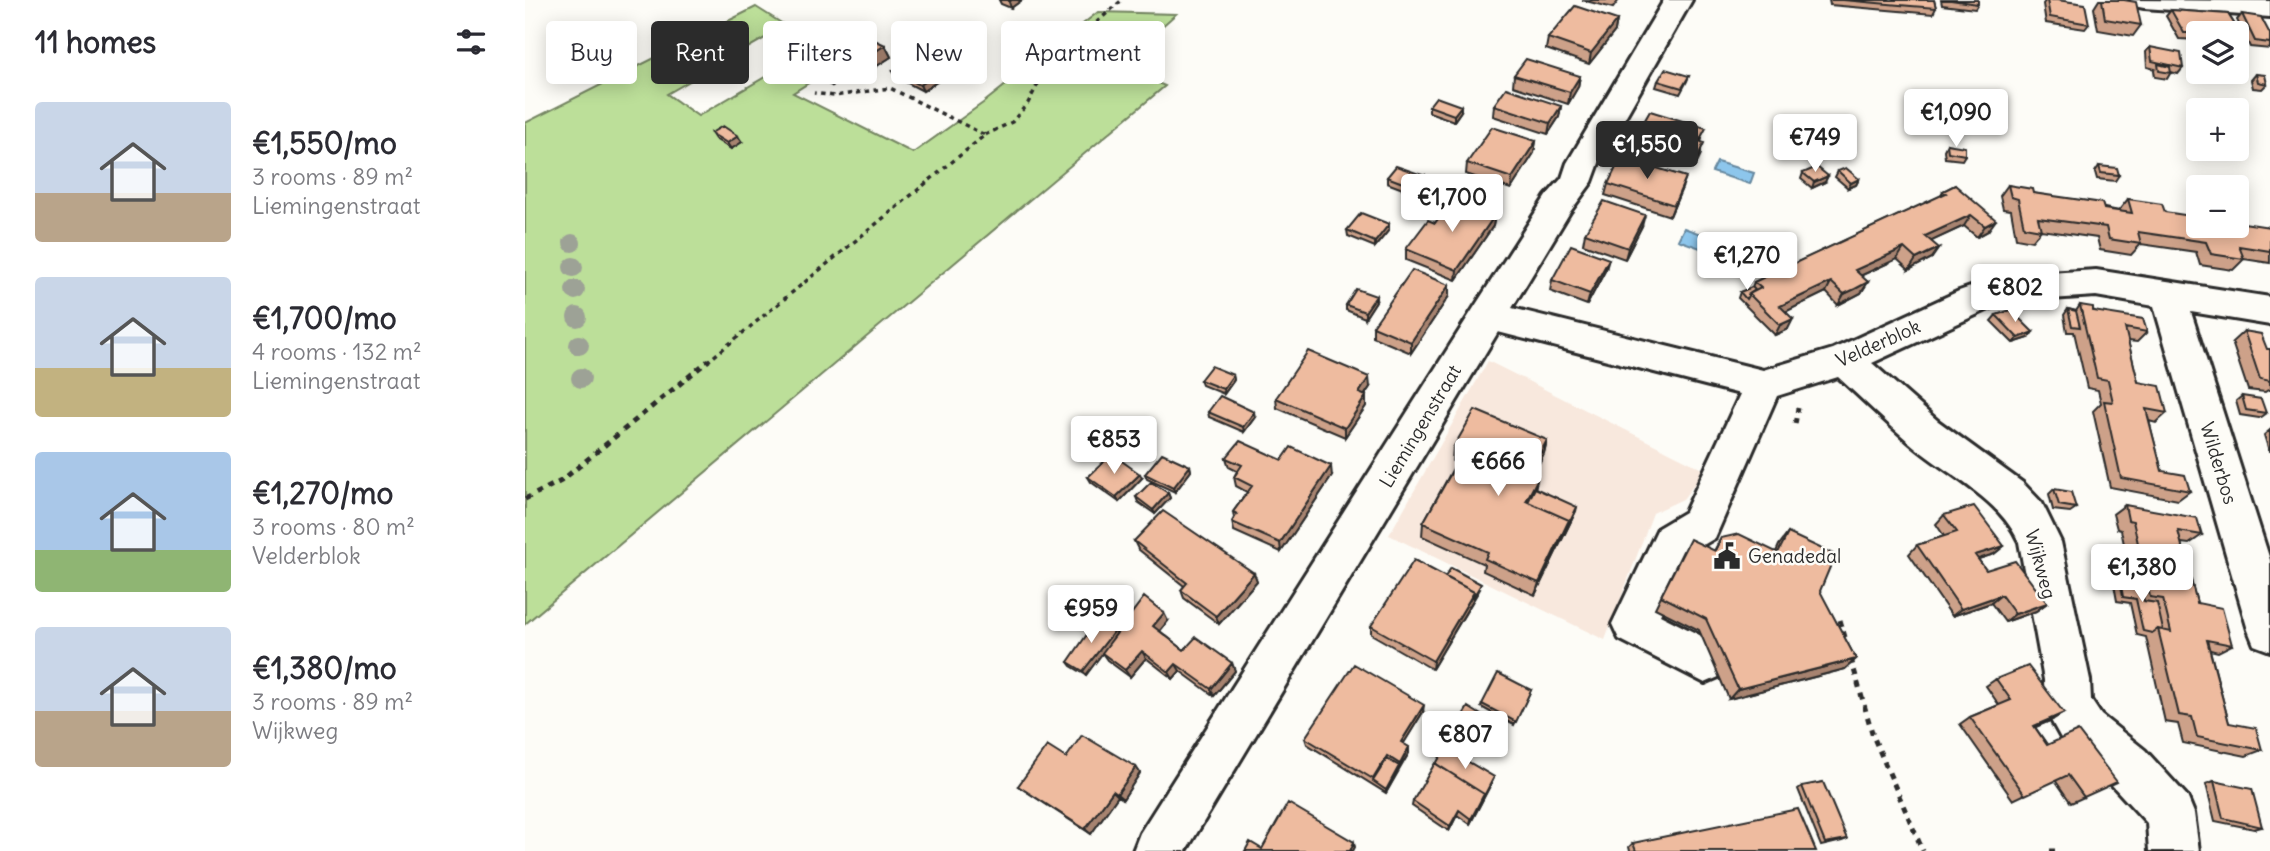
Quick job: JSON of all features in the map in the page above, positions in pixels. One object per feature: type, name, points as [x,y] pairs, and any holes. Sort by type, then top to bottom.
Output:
[{"type":"street","name":"Liemingenstraat","points":[[1158,851],[1488,316],[1558,204],[1576,182],[1583,163],[1678,0]]},
{"type":"street","points":[[2144,0],[2256,6]]},
{"type":"street","name":"Velderblok","points":[[1763,385],[1844,360],[1971,300],[2003,289],[2096,283],[2270,311]]},
{"type":"street","name":"Wilderbos","points":[[2169,296],[2270,630]]},
{"type":"street","points":[[1488,316],[1763,385],[1700,525],[1673,541],[1634,624],[1706,661]]},
{"type":"street","name":"Wijkweg","points":[[1844,360],[1924,432],[2009,495],[2028,516],[2040,542],[2067,680],[2068,706],[2084,732],[2128,766],[2171,813],[2174,851]]},
{"type":"path","points":[[525,499],[561,481],[985,135],[1012,122],[1028,103],[1040,80],[1058,56],[1122,0]]},
{"type":"path","points":[[814,93],[831,98],[877,88],[890,88],[985,135]]},
{"type":"path","points":[[1840,620],[1873,736],[1923,851]]},
{"type":"path","points":[[2050,851],[2055,851]]},
{"type":"shaded area","points":[[1488,361],[1705,470],[1683,499],[1653,513],[1605,640],[1389,535]]},
{"type":"green space","points":[[756,7],[778,21],[763,21],[763,39],[749,47],[749,21],[728,21]]},
{"type":"green space","points":[[1098,12],[1176,14],[1165,24],[1165,21],[1087,21]]},
{"type":"green space","points":[[651,60],[651,84],[684,84],[667,94],[698,116],[763,78],[763,84],[807,84],[793,93],[913,153],[1007,84],[1165,86],[525,624],[525,123],[603,84],[637,84],[637,67]]},
{"type":"water","points":[[1717,162],[1754,173],[1750,184],[1712,172]]},
{"type":"water","points":[[1684,228],[1720,241],[1714,253],[1678,240]]},
{"type":"building","points":[[1843,0],[1934,0],[1936,8],[1911,6]]},
{"type":"building","points":[[1951,0],[1978,0],[1978,4]]},
{"type":"building","points":[[2047,0],[2085,4],[2089,24],[2050,17]]},
{"type":"building","points":[[2102,0],[2136,2],[2141,25],[2105,19]]},
{"type":"building","points":[[1575,6],[1617,20],[1591,53],[1548,38]]},
{"type":"building","points":[[2171,10],[2228,14],[2232,21],[2186,21],[2184,33]]},
{"type":"building","points":[[2242,14],[2261,17],[2270,34],[2270,43],[2255,41],[2249,29],[2249,21],[2245,21]]},
{"type":"building","points":[[877,41],[885,45],[877,50]]},
{"type":"building","points":[[2150,47],[2181,53],[2183,68],[2152,61]]},
{"type":"building","points":[[1526,59],[1580,76],[1570,92],[1514,75]]},
{"type":"building","points":[[2158,64],[2170,67],[2171,73],[2159,71]]},
{"type":"building","points":[[1665,69],[1689,76],[1682,88],[1658,81]]},
{"type":"building","points":[[2256,74],[2265,75],[2267,84],[2258,82]]},
{"type":"building","points":[[1506,88],[1561,106],[1550,123],[1494,105]]},
{"type":"building","points":[[1436,97],[1461,106],[1454,115],[1429,106]]},
{"type":"building","points":[[1650,111],[1706,128],[1699,141],[1704,143],[1698,156],[1636,136]]},
{"type":"building","points":[[723,126],[738,136],[727,143],[711,133]]},
{"type":"building","points":[[1492,127],[1536,141],[1512,178],[1467,163]]},
{"type":"building","points":[[1947,144],[1965,147],[1965,155],[1948,152]]},
{"type":"building","points":[[1621,157],[1686,177],[1674,205],[1608,184]]},
{"type":"building","points":[[1396,166],[1425,176],[1416,188],[1387,177]]},
{"type":"building","points":[[2099,166],[2117,168],[2119,175],[2101,173]]},
{"type":"building","points":[[1817,167],[1828,176],[1814,182],[1803,173]]},
{"type":"building","points":[[1846,168],[1859,179],[1851,183],[1838,171]]},
{"type":"building","points":[[1955,185],[1996,220],[1985,226],[1971,215],[1925,236],[1939,248],[1916,259],[1904,248],[1855,270],[1868,282],[1855,289],[1844,294],[1831,282],[1780,306],[1793,319],[1780,325],[1749,294],[1761,288],[1754,282],[1946,193],[1943,191]]},
{"type":"building","points":[[2008,185],[2032,189],[2033,193],[2102,203],[2104,209],[2132,213],[2128,199],[2162,204],[2165,212],[2186,215],[2186,238],[2249,238],[2249,224],[2270,227],[2270,251],[2239,246],[2244,259],[2211,254],[2206,242],[2138,232],[2141,244],[2109,239],[2106,227],[2038,218],[2041,230],[2024,227],[2018,199],[2011,197]]},
{"type":"building","points":[[1452,199],[1495,215],[1457,270],[1406,249],[1428,220],[1435,223]]},
{"type":"building","points":[[1604,201],[1645,215],[1628,248],[1585,233]]},
{"type":"building","points":[[1361,213],[1389,224],[1375,242],[1347,230]]},
{"type":"building","points":[[1752,237],[1763,247],[1754,251],[1743,240]]},
{"type":"building","points":[[1571,245],[1609,259],[1590,294],[1552,280]]},
{"type":"building","points":[[1412,270],[1449,285],[1411,342],[1373,326]]},
{"type":"building","points":[[1752,287],[1755,290],[1746,299],[1740,292]]},
{"type":"building","points":[[1356,289],[1376,296],[1365,312],[1346,305]]},
{"type":"building","points":[[2080,305],[2093,307],[2093,311],[2143,319],[2147,332],[2125,328],[2138,382],[2160,386],[2167,413],[2146,409],[2162,471],[2185,475],[2190,491],[2121,478],[2104,401],[2113,402],[2108,380],[2097,378]]},
{"type":"building","points":[[2068,309],[2076,311],[2080,327],[2072,326]]},
{"type":"building","points":[[2011,310],[2033,332],[2018,338],[1996,315]]},
{"type":"building","points":[[2244,331],[2261,334],[2267,349],[2270,349],[2270,381],[2260,379]]},
{"type":"building","points":[[1308,351],[1369,377],[1359,393],[1366,396],[1345,428],[1276,398]]},
{"type":"building","points":[[1211,366],[1233,375],[1223,389],[1200,380]]},
{"type":"building","points":[[1220,396],[1254,412],[1243,427],[1208,412]]},
{"type":"building","points":[[2242,396],[2261,399],[2266,413],[2246,410]]},
{"type":"building","points":[[1475,410],[1547,440],[1528,477],[1537,480],[1526,501],[1569,520],[1539,583],[1485,559],[1488,552],[1423,523],[1463,452],[1453,448]]},
{"type":"building","points":[[1240,441],[1282,460],[1291,447],[1331,466],[1280,543],[1232,522],[1237,514],[1233,512],[1252,486],[1234,477],[1242,465],[1226,458]]},
{"type":"building","points":[[1162,453],[1190,466],[1173,488],[1145,474]]},
{"type":"building","points":[[1112,454],[1140,474],[1116,497],[1088,477]]},
{"type":"building","points":[[1151,482],[1168,493],[1153,510],[1136,497]]},
{"type":"building","points":[[1535,488],[1577,507],[1567,528],[1569,520],[1528,502]]},
{"type":"building","points":[[2054,489],[2071,492],[2076,508],[2059,505]]},
{"type":"building","points":[[2125,505],[2197,518],[2202,535],[2178,531],[2197,603],[2222,608],[2232,645],[2207,640],[2229,723],[2256,728],[2262,750],[2197,737],[2192,717],[2179,715],[2158,629],[2171,632],[2163,599],[2150,597],[2133,521],[2128,520]]},
{"type":"building","points":[[1974,506],[2004,546],[1975,555],[1986,570],[2015,561],[2047,603],[2015,614],[2001,595],[1961,609],[1917,545],[1957,532],[1944,515]]},
{"type":"building","points":[[1163,511],[1254,573],[1216,616],[1181,590],[1187,583],[1134,541]]},
{"type":"building","points":[[1788,533],[1835,555],[1820,591],[1856,659],[1738,689],[1706,619],[1661,596],[1690,539],[1715,551],[1721,538],[1739,534],[1778,553]]},
{"type":"building","points":[[1414,560],[1474,592],[1433,661],[1371,626]]},
{"type":"building","points":[[1451,568],[1481,584],[1474,596],[1474,592],[1445,577]]},
{"type":"building","points":[[2119,574],[2139,578],[2144,601],[2157,603],[2163,630],[2158,629],[2152,633],[2143,631],[2136,599],[2123,597]]},
{"type":"building","points":[[1144,597],[1164,613],[1153,626],[1184,650],[1196,637],[1232,663],[1211,689],[1176,664],[1169,672],[1142,651],[1125,670],[1102,653]]},
{"type":"building","points":[[1097,620],[1115,630],[1083,671],[1068,662]]},
{"type":"building","points":[[1354,664],[1424,705],[1401,742],[1409,747],[1400,764],[1387,756],[1373,779],[1305,738]]},
{"type":"building","points":[[2028,666],[2064,713],[2034,726],[2047,745],[2078,731],[2117,782],[2084,797],[2068,775],[2025,795],[1970,717],[2011,700],[1996,679]]},
{"type":"building","points":[[1498,673],[1531,690],[1516,722],[1482,704]]},
{"type":"building","points":[[1468,707],[1504,729],[1493,750],[1456,727]]},
{"type":"building","points":[[1082,735],[1136,767],[1117,794],[1113,791],[1085,829],[1018,786],[1047,746],[1066,758]]},
{"type":"building","points":[[1445,748],[1494,777],[1484,796],[1436,764]]},
{"type":"building","points":[[1387,759],[1399,766],[1386,790],[1373,781]]},
{"type":"building","points":[[1435,763],[1484,794],[1471,819],[1459,810],[1450,826],[1413,801]]},
{"type":"building","points":[[2214,781],[2252,789],[2262,827],[2223,818]]},
{"type":"building","points":[[1823,782],[1847,839],[1825,843],[1802,786]]},
{"type":"building","points":[[1288,803],[1354,842],[1350,851],[1245,851],[1250,842],[1262,849]]},
{"type":"building","points":[[1798,809],[1816,851],[1636,851],[1633,843]]},
{"type":"place","name":"Genadedal","points":[[1727,556]]}]
